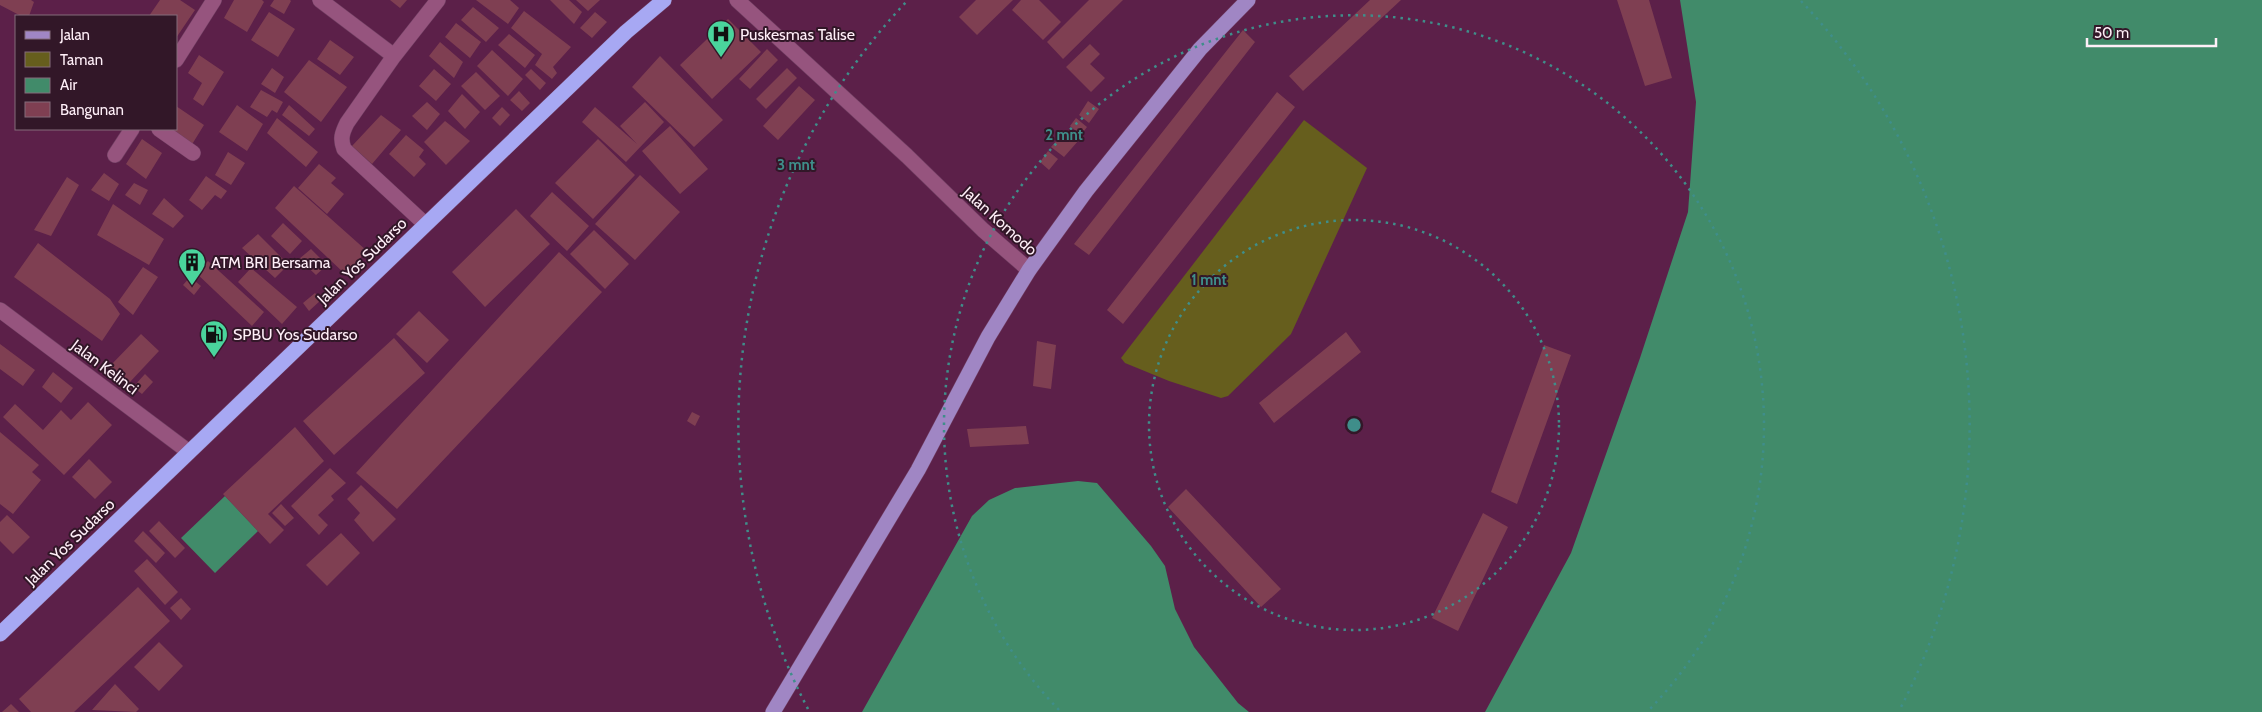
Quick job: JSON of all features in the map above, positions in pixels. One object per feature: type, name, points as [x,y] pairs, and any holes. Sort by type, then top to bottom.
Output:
[{"type":"highway","name":"Jalan Yos Sudarso","points":[[0,634],[626,32],[664,0]]},
{"type":"main road","name":"Jalan Komodo","points":[[1029,270],[1098,176],[1200,49],[1248,0]]},
{"type":"main road","points":[[773,712],[918,470],[988,337],[1029,270]]},
{"type":"street","points":[[178,57],[214,0]]},
{"type":"street","points":[[320,0],[394,56]]},
{"type":"street","points":[[426,224],[344,149],[341,143],[342,132],[346,123],[394,56],[438,0]]},
{"type":"street","name":"Jalan Komodo","points":[[737,0],[907,156],[983,230],[1029,270]]},
{"type":"street","points":[[115,155],[131,130]]},
{"type":"street","points":[[160,130],[193,153]]},
{"type":"street","name":"Jalan Kelinci","points":[[0,310],[189,452]]},
{"type":"green space","points":[[1304,120],[1367,168],[1291,334],[1228,396],[1221,398],[1169,381],[1125,363],[1121,358]]},
{"type":"water","points":[[1680,0],[2262,0],[2262,712],[1485,712],[1571,553],[1640,358],[1688,212],[1696,102]]},
{"type":"water","points":[[1078,481],[1097,483],[1151,546],[1165,566],[1175,609],[1194,647],[1238,703],[1249,712],[862,712],[972,516],[989,500],[1015,488]]},
{"type":"water","points":[[225,496],[258,531],[215,573],[181,538]]},
{"type":"building","points":[[0,0],[31,0],[34,2],[29,15],[19,15],[0,5]]},
{"type":"building","points":[[160,0],[180,0],[195,10],[178,35],[178,15],[150,15]]},
{"type":"building","points":[[234,0],[262,0],[264,2],[247,32],[224,18]]},
{"type":"building","points":[[274,0],[291,1],[284,14],[270,6]]},
{"type":"building","points":[[390,0],[407,0],[400,8]]},
{"type":"building","points":[[476,0],[510,0],[519,8],[508,24]]},
{"type":"building","points":[[550,0],[569,0],[582,12],[574,24]]},
{"type":"building","points":[[576,0],[600,0],[588,11]]},
{"type":"building","points":[[976,0],[1013,0],[977,35],[959,17]]},
{"type":"building","points":[[1021,0],[1039,0],[1061,22],[1043,40],[1012,10]]},
{"type":"building","points":[[1089,0],[1123,0],[1063,59],[1047,42]]},
{"type":"building","points":[[1370,0],[1401,0],[1303,91],[1289,76]]},
{"type":"building","points":[[1617,0],[1649,0],[1672,78],[1645,86]]},
{"type":"building","points":[[473,7],[499,28],[486,42],[461,20]]},
{"type":"building","points":[[524,11],[571,47],[553,67],[557,73],[552,79],[535,65],[542,54],[511,28]]},
{"type":"building","points":[[269,12],[295,29],[278,57],[251,40]]},
{"type":"building","points":[[595,12],[607,22],[592,38],[580,28]]},
{"type":"building","name":"Puskesmas Talise","points":[[728,19],[761,52],[712,99],[680,65]]},
{"type":"building","points":[[456,23],[481,42],[470,58],[445,37]]},
{"type":"building","points":[[1243,30],[1255,42],[1089,255],[1074,244]]},
{"type":"building","points":[[509,34],[535,55],[525,68],[498,45]]},
{"type":"building","points":[[330,40],[354,57],[340,75],[317,59]]},
{"type":"building","points":[[440,42],[463,62],[454,78],[429,56]]},
{"type":"building","points":[[1090,44],[1100,54],[1090,64],[1105,78],[1091,92],[1066,67]]},
{"type":"building","points":[[767,49],[778,60],[750,89],[739,79]]},
{"type":"building","points":[[492,50],[523,79],[508,96],[477,66]]},
{"type":"building","points":[[199,55],[224,72],[203,106],[193,99],[202,83],[188,73]]},
{"type":"building","points":[[660,56],[723,120],[694,147],[632,87]]},
{"type":"building","points":[[309,60],[347,87],[321,122],[284,92]]},
{"type":"building","points":[[272,68],[284,77],[275,93],[261,84]]},
{"type":"building","points":[[787,68],[797,78],[766,109],[756,99]]},
{"type":"building","points":[[434,69],[451,84],[436,101],[419,86]]},
{"type":"building","points":[[531,69],[546,83],[540,90],[525,75]]},
{"type":"building","points":[[476,72],[500,96],[485,110],[461,86]]},
{"type":"building","points":[[799,86],[815,100],[778,140],[763,126]]},
{"type":"building","points":[[261,90],[283,102],[277,113],[272,110],[267,117],[250,107]]},
{"type":"building","points":[[519,91],[530,103],[522,111],[510,100]]},
{"type":"building","points":[[1277,92],[1295,107],[1123,324],[1107,310]]},
{"type":"building","points":[[462,94],[480,112],[465,129],[448,111]]},
{"type":"building","points":[[1088,101],[1099,109],[1089,123],[1079,115]]},
{"type":"building","points":[[427,102],[440,114],[427,130],[412,116]]},
{"type":"building","points":[[645,102],[664,122],[626,162],[582,122],[595,107],[637,144],[620,126]]},
{"type":"building","points":[[237,105],[263,124],[247,151],[219,132]]},
{"type":"building","points":[[289,105],[315,129],[309,136],[282,115]]},
{"type":"building","points":[[178,107],[204,125],[191,146],[166,130],[178,130]]},
{"type":"building","points":[[502,107],[510,115],[500,126],[492,118]]},
{"type":"building","points":[[381,115],[401,130],[372,164],[352,146]]},
{"type":"building","points":[[277,118],[318,152],[306,167],[267,133]]},
{"type":"building","points":[[1076,118],[1087,127],[1081,135],[1070,126]]},
{"type":"building","points":[[445,121],[470,141],[446,165],[424,142]]},
{"type":"building","points":[[670,126],[708,169],[680,194],[642,151]]},
{"type":"building","points":[[1066,130],[1079,140],[1064,157],[1051,147]]},
{"type":"building","points":[[406,135],[424,150],[419,157],[426,164],[414,177],[389,154]]},
{"type":"building","points":[[142,139],[162,153],[146,179],[126,164]]},
{"type":"building","points":[[598,139],[635,175],[593,219],[555,183]]},
{"type":"building","points":[[1048,151],[1058,159],[1049,170],[1040,162]]},
{"type":"building","points":[[228,152],[245,163],[231,185],[215,175]]},
{"type":"building","points":[[319,164],[336,178],[331,183],[344,194],[327,214],[298,188]]},
{"type":"building","points":[[104,173],[119,184],[109,201],[91,190]]},
{"type":"building","points":[[640,175],[680,212],[635,260],[595,224]]},
{"type":"building","points":[[206,176],[227,191],[221,199],[215,195],[202,210],[189,200]]},
{"type":"building","points":[[67,177],[79,185],[51,236],[34,230]]},
{"type":"building","points":[[134,183],[148,190],[140,205],[125,195]]},
{"type":"building","points":[[294,186],[367,251],[345,274],[275,208]]},
{"type":"building","points":[[552,192],[589,226],[567,251],[530,216]]},
{"type":"building","points":[[164,198],[184,216],[173,228],[152,214]]},
{"type":"building","points":[[113,204],[164,239],[149,265],[97,235]]},
{"type":"building","points":[[516,209],[550,244],[485,307],[452,272]]},
{"type":"building","points":[[283,223],[302,241],[290,254],[271,236]]},
{"type":"building","points":[[594,230],[629,264],[605,289],[570,254]]},
{"type":"building","points":[[258,234],[283,259],[279,262],[284,269],[275,278],[242,248]]},
{"type":"building","points":[[38,243],[110,299],[120,314],[102,341],[14,277]]},
{"type":"building","points":[[311,249],[327,265],[316,275],[299,259]]},
{"type":"building","points":[[559,252],[602,292],[397,509],[356,473]]},
{"type":"building","points":[[208,261],[264,312],[252,326],[195,272]]},
{"type":"building","points":[[143,267],[158,277],[133,315],[118,302]]},
{"type":"building","points":[[251,268],[297,307],[282,324],[238,282]]},
{"type":"building","name":"ATM BRI Bersama","points":[[190,277],[201,286],[194,295],[183,285]]},
{"type":"building","points":[[315,293],[321,300],[309,311],[303,303]]},
{"type":"building","points":[[419,311],[449,340],[427,363],[396,334]]},
{"type":"building","points":[[1346,332],[1361,352],[1274,423],[1259,403]]},
{"type":"building","points":[[141,334],[159,351],[129,383],[109,367]]},
{"type":"building","points":[[394,338],[425,373],[334,455],[303,421]]},
{"type":"building","points":[[1037,341],[1056,345],[1051,389],[1033,386]]},
{"type":"building","points":[[0,344],[35,370],[23,386],[0,369]]},
{"type":"building","points":[[1544,345],[1571,355],[1517,504],[1491,492]]},
{"type":"building","points":[[53,372],[73,388],[61,403],[42,387]]},
{"type":"building","points":[[145,374],[153,382],[142,394],[133,387]]},
{"type":"building","points":[[88,402],[112,425],[64,475],[3,417],[15,404],[43,430],[61,410],[71,420]]},
{"type":"building","points":[[692,412],[700,416],[695,426],[687,421]]},
{"type":"building","points":[[1026,426],[1029,444],[970,447],[967,429]]},
{"type":"building","points":[[295,427],[324,461],[268,514],[284,530],[270,544],[223,494]]},
{"type":"building","points":[[0,432],[39,465],[32,472],[41,480],[13,514],[0,504]]},
{"type":"building","points":[[89,459],[112,482],[95,499],[72,477]]},
{"type":"building","points":[[330,468],[346,483],[331,496],[334,500],[318,515],[328,525],[319,535],[291,506]]},
{"type":"building","points":[[361,485],[396,519],[373,542],[354,520],[360,513],[347,499]]},
{"type":"building","points":[[1186,489],[1281,589],[1261,607],[1168,507]]},
{"type":"building","points":[[281,504],[294,518],[285,526],[272,513]]},
{"type":"building","points":[[1483,513],[1508,527],[1458,631],[1432,618]]},
{"type":"building","points":[[7,515],[30,537],[13,554],[0,541],[0,522]]},
{"type":"building","points":[[159,521],[185,548],[175,558],[149,531]]},
{"type":"building","points":[[143,531],[165,553],[156,563],[134,541]]},
{"type":"building","points":[[341,533],[360,553],[327,586],[306,565]]},
{"type":"building","points":[[147,559],[178,592],[165,605],[134,571]]},
{"type":"building","points":[[138,587],[170,621],[74,712],[31,712],[19,699]]},
{"type":"building","points":[[181,598],[191,609],[181,620],[170,608]]},
{"type":"building","points":[[159,642],[183,666],[159,691],[134,667]]},
{"type":"building","points":[[115,684],[139,709],[136,712],[92,710]]},
{"type":"building","points":[[11,704],[19,712],[2,712]]},
{"type":"place","name":"Puskesmas Talise","points":[[721,58]]},
{"type":"place","name":"ATM BRI Bersama","points":[[192,286]]},
{"type":"place","name":"SPBU Yos Sudarso","points":[[214,358]]}]
